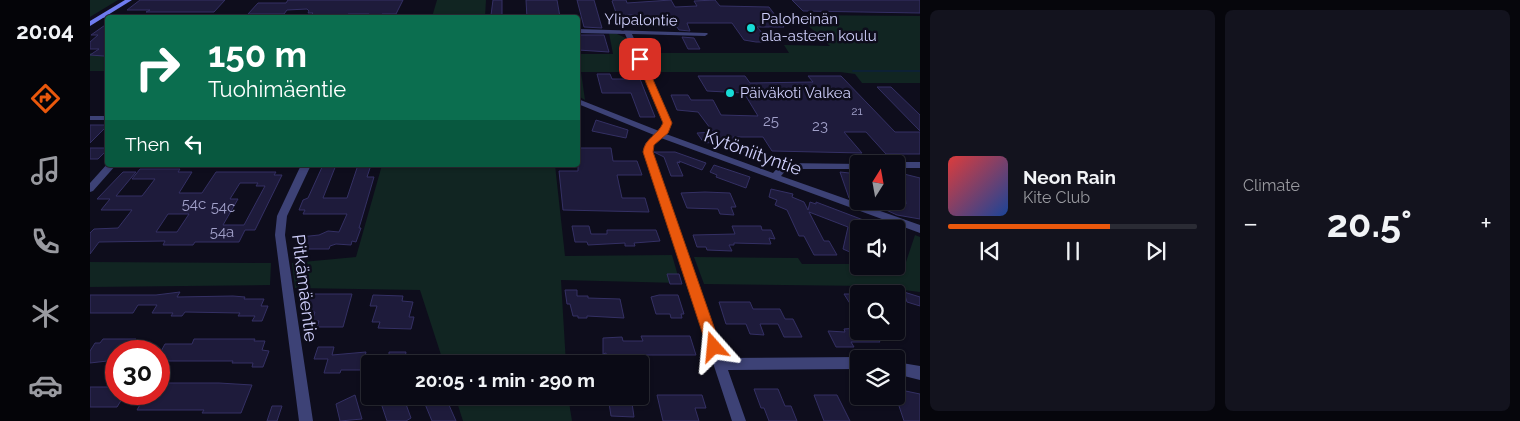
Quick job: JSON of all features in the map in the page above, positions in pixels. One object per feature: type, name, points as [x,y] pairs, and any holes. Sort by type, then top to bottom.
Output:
[{"type":"main road","points":[[90,24],[129,0]]},
{"type":"street","name":"Ylipalontie","points":[[580,31],[705,34]]},
{"type":"street","points":[[628,33],[668,123],[668,127],[649,144],[648,152],[739,421]]},
{"type":"street","name":"Kytöniityntie","points":[[580,102],[660,135],[920,229]]},
{"type":"street","points":[[90,118],[105,118]]},
{"type":"street","points":[[905,166],[920,165]]},
{"type":"street","points":[[775,177],[784,166],[850,166]]},
{"type":"street","points":[[90,189],[109,167]]},
{"type":"street","name":"Pitkämäentie","points":[[305,167],[282,216],[280,235],[306,421]]},
{"type":"street","points":[[720,364],[850,363]]},
{"type":"street","points":[[905,370],[920,373]]},
{"type":"green space","points":[[90,0],[118,0],[90,17]]},
{"type":"green space","points":[[437,0],[486,0],[485,15],[433,15]]},
{"type":"green space","points":[[797,15],[920,16],[920,83],[862,83],[855,74],[840,72],[654,72],[647,53],[789,53],[784,45],[830,46]]},
{"type":"green space","points":[[609,33],[628,39],[641,72],[581,72],[585,100],[580,97],[580,54],[613,54]]},
{"type":"green space","points":[[90,53],[105,53],[105,71],[90,71]]},
{"type":"green space","points":[[381,167],[555,167],[565,256],[672,255],[680,283],[561,280],[565,355],[441,355],[420,290],[295,288],[292,263],[356,257]]},
{"type":"green space","points":[[915,235],[920,237],[920,292],[905,290],[905,285],[704,284],[694,257],[798,258],[802,264],[850,264],[850,275],[905,275],[906,262]]},
{"type":"green space","points":[[90,262],[271,263],[270,285],[90,287]]},
{"type":"green space","points":[[458,405],[569,405],[572,421],[463,421]]},
{"type":"building","points":[[140,0],[225,0],[214,12],[146,12],[150,10],[127,10]]},
{"type":"building","points":[[288,0],[403,0],[396,14],[311,15],[313,13],[308,13],[307,9],[287,10],[284,14],[248,14],[258,3],[286,3]]},
{"type":"building","points":[[493,0],[502,0],[502,15],[491,15]]},
{"type":"building","points":[[526,0],[557,0],[560,15],[527,15]]},
{"type":"building","points":[[577,0],[594,0],[602,28],[584,27]]},
{"type":"building","points":[[626,0],[627,3],[671,0],[675,7],[697,6],[694,1],[715,0],[720,6],[769,7],[784,27],[757,27],[770,42],[756,42],[744,40],[732,23],[687,23],[690,31],[679,30],[677,27],[650,26],[643,15],[625,15],[629,24],[620,24],[612,1]]},
{"type":"building","points":[[792,0],[920,0],[920,13],[803,11]]},
{"type":"building","points":[[105,25],[104,56],[90,55],[99,49],[90,49],[90,42],[98,35],[91,35]]},
{"type":"building","points":[[580,35],[604,35],[609,52],[580,50]]},
{"type":"building","points":[[682,37],[694,38],[700,49],[688,49]]},
{"type":"building","points":[[597,74],[610,74],[612,79],[640,79],[655,117],[640,117],[631,93],[602,93]]},
{"type":"building","points":[[698,76],[745,76],[750,83],[813,82],[808,76],[841,76],[895,132],[920,132],[920,154],[886,154],[866,132],[844,132],[862,153],[772,151],[763,137],[733,137],[745,152],[732,153],[729,150],[725,150],[719,142],[704,143],[697,133],[713,132],[698,112],[677,110],[671,95],[688,95],[691,100],[713,100],[721,115],[758,116],[744,93],[707,91]]},
{"type":"building","points":[[877,87],[891,87],[920,115],[920,131]]},
{"type":"building","points":[[596,120],[628,130],[626,138],[592,131]]},
{"type":"building","points":[[90,125],[105,125],[105,128],[90,143]]},
{"type":"building","points":[[90,148],[105,148],[105,152],[98,159],[90,159]]},
{"type":"building","points":[[580,148],[611,148],[613,161],[637,161],[642,175],[617,175],[622,198],[645,198],[649,212],[563,210],[559,171],[578,171],[578,167],[580,167]]},
{"type":"building","points":[[654,152],[675,152],[706,163],[702,170],[679,161],[680,163],[677,162],[683,176],[671,176],[664,157]]},
{"type":"building","points":[[714,165],[750,177],[746,188],[716,177],[717,175],[710,172]]},
{"type":"building","points":[[322,167],[335,167],[323,198],[347,198],[357,167],[370,167],[367,177],[374,177],[359,228],[361,228],[356,242],[352,241],[351,245],[336,244],[330,246],[329,249],[294,249],[300,237],[319,235],[328,231],[339,232],[347,214],[303,214],[305,210],[299,210],[303,200],[308,198]]},
{"type":"building","points":[[140,169],[180,169],[178,172],[192,172],[179,193],[202,193],[216,172],[276,172],[274,175],[282,175],[255,230],[245,230],[239,242],[195,242],[193,245],[163,245],[165,241],[99,242],[90,254],[90,233],[94,229],[118,228],[132,210],[101,210],[110,199],[97,199],[123,172],[136,172],[116,196],[142,196],[155,179],[132,179]],"holes":[[[240,183],[258,183],[256,186],[265,186],[244,225],[223,225],[238,199],[230,199]],[[168,214],[189,214],[177,232],[156,232]]]},
{"type":"building","points":[[840,172],[850,173],[849,198]]},
{"type":"building","points":[[905,174],[920,178],[920,219],[897,215],[886,210],[905,210]]},
{"type":"building","points":[[771,189],[793,194],[792,197],[804,202],[808,210],[810,202],[816,204],[816,202],[863,220],[850,220],[850,252],[843,249],[848,227],[809,212],[824,241],[829,241],[837,255],[814,255],[804,236],[799,236],[787,210],[775,205],[777,200],[769,197]]},
{"type":"building","points":[[681,193],[730,193],[736,207],[731,207],[734,215],[720,214],[718,209],[687,208]]},
{"type":"building","points":[[572,226],[589,226],[591,234],[607,234],[607,230],[656,230],[660,241],[634,243],[635,246],[625,246],[625,243],[588,245],[587,242],[575,242]]},
{"type":"building","points":[[732,226],[761,226],[762,230],[771,230],[775,239],[769,238],[771,244],[734,243],[734,245],[729,245],[732,251],[707,250],[706,247],[697,247],[693,235],[735,234]]},
{"type":"building","points":[[667,274],[679,274],[682,284],[670,284]]},
{"type":"building","points":[[565,290],[577,290],[577,296],[588,296],[588,298],[620,299],[624,318],[587,316],[587,318],[578,318],[578,316],[573,316],[570,304],[567,304]]},
{"type":"building","points":[[180,292],[177,297],[233,296],[245,297],[244,299],[264,299],[261,306],[268,306],[262,321],[252,321],[255,316],[238,316],[240,313],[185,312],[182,316],[171,316],[173,313],[152,313],[157,305],[138,305],[133,313],[90,313],[90,295],[156,295]]},
{"type":"building","points":[[905,292],[920,297],[920,306],[907,302]]},
{"type":"building","points":[[305,294],[352,294],[343,327],[317,327],[319,321],[312,321],[315,312],[308,312],[311,303],[302,303]]},
{"type":"building","points":[[844,294],[850,294],[850,304]]},
{"type":"building","points":[[373,295],[403,296],[402,301],[413,302],[409,317],[414,317],[411,329],[378,328],[380,322],[372,322],[377,306],[370,306]]},
{"type":"building","points":[[678,295],[684,314],[681,314],[682,318],[671,318],[670,314],[656,314],[651,297]]},
{"type":"building","points":[[719,302],[750,302],[753,309],[780,309],[785,319],[793,319],[802,337],[784,337],[778,324],[760,324],[764,335],[750,334],[746,324],[726,324]]},
{"type":"building","points":[[844,329],[850,329],[850,340],[879,340],[880,342],[851,342],[854,347],[836,347],[828,331],[845,332]]},
{"type":"building","points":[[641,336],[690,336],[696,355],[603,354],[603,338],[622,337],[623,341],[643,341]]},
{"type":"building","points":[[103,339],[136,339],[105,340],[105,361],[90,363],[90,351],[95,343],[100,343]]},
{"type":"building","points":[[194,339],[255,339],[254,341],[265,341],[262,350],[269,351],[263,367],[252,367],[253,363],[232,363],[233,361],[170,361],[170,344],[192,344]]},
{"type":"building","points":[[318,347],[334,347],[332,355],[366,352],[365,355],[361,355],[361,370],[341,370],[340,373],[324,373],[328,359],[314,359]]},
{"type":"building","points":[[389,352],[406,352],[406,355],[389,355]]},
{"type":"building","points":[[170,383],[252,385],[241,413],[202,413],[204,410],[137,410],[140,405],[170,405]]},
{"type":"building","points":[[90,387],[105,387],[105,405],[118,405],[117,407],[90,407]]},
{"type":"building","points":[[754,389],[778,389],[785,406],[791,406],[797,421],[769,421],[764,408],[761,408]]},
{"type":"building","points":[[905,391],[920,394],[920,421],[904,421],[899,405],[905,405]]},
{"type":"building","points":[[355,395],[362,419],[340,421],[336,404]]},
{"type":"building","points":[[657,395],[702,395],[706,408],[695,408],[699,421],[663,421]]},
{"type":"building","points":[[814,395],[837,395],[850,421],[824,421]]},
{"type":"building","points":[[382,405],[406,405],[411,418],[406,421],[387,421]]},
{"type":"building","points":[[425,405],[449,405],[456,421],[432,421]]},
{"type":"building","points":[[609,405],[632,405],[634,417],[611,416]]},
{"type":"building","points":[[272,406],[282,406],[277,421],[267,421]]},
{"type":"waterway","points":[[853,71],[920,71]]},
{"type":"place","name":"Paloheinän ala-asteen koulu","points":[[751,28]]},
{"type":"place","name":"Päiväkoti Valkea","points":[[730,93]]},
{"type":"route","points":[[640,59],[668,123],[668,127],[649,144],[648,152],[714,347]]}]
